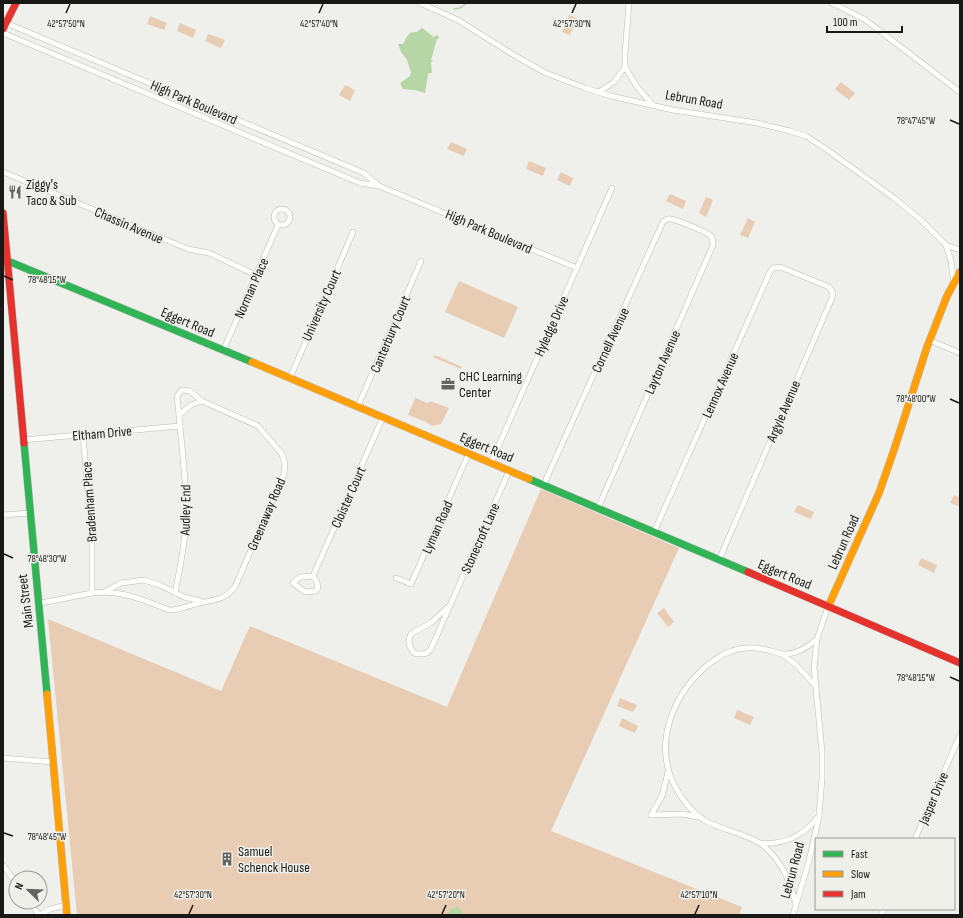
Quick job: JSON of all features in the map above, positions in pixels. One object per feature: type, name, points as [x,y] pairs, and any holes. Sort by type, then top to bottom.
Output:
[{"type":"street","points":[[5,26],[16,3]]},
{"type":"street","name":"Lebrun Road","points":[[420,3],[458,20],[517,57],[566,81],[599,92],[653,105],[691,113],[757,123],[806,136],[894,198],[917,217],[946,245],[960,250]]},
{"type":"street","points":[[629,3],[625,67],[637,87],[653,105]]},
{"type":"street","points":[[832,3],[864,18],[960,92]]},
{"type":"street","name":"High Park Boulevard","points":[[5,26],[65,48],[364,173],[379,186]]},
{"type":"street","name":"High Park Boulevard","points":[[3,33],[360,183],[379,186],[577,268]]},
{"type":"street","points":[[60,57],[65,48]]},
{"type":"street","points":[[599,92],[614,82],[625,67]]},
{"type":"street","points":[[199,115],[203,106]]},
{"type":"street","name":"Chassin Avenue","points":[[3,172],[188,249],[209,253],[256,275]]},
{"type":"street","name":"Hyledge Drive","points":[[491,463],[612,188]]},
{"type":"street","name":"Main Street","points":[[3,213],[5,260],[38,603],[41,615],[67,915]]},
{"type":"street","name":"Cornell Avenue","points":[[543,486],[663,222],[670,218],[690,227]]},
{"type":"street","name":"Norman Place","points":[[224,351],[278,225]]},
{"type":"street","name":"Layton Avenue","points":[[598,508],[713,245],[713,240],[710,235],[690,227]]},
{"type":"street","name":"University Court","points":[[290,378],[353,232]]},
{"type":"street","points":[[946,245],[951,262],[954,283]]},
{"type":"street","name":"Eggert Road","points":[[5,260],[358,406],[960,663]]},
{"type":"street","name":"Canterbury Court","points":[[358,406],[421,261]]},
{"type":"street","name":"Lennox Avenue","points":[[654,532],[770,272],[773,268],[780,267],[803,276]]},
{"type":"street","name":"Lebrun Road","points":[[793,915],[809,861],[819,816],[822,778],[822,752],[820,716],[815,685],[814,657],[817,639],[828,607],[882,486],[929,340],[960,272]]},
{"type":"street","name":"Argyle Avenue","points":[[720,560],[832,298],[833,293],[829,287],[803,276]]},
{"type":"street","points":[[929,340],[960,353]]},
{"type":"street","name":"Greenaway Road","points":[[104,592],[116,592],[130,595],[168,610],[180,610],[221,598],[227,595],[235,587],[284,474],[285,469],[282,454],[258,426],[202,401],[190,392],[182,390],[177,396],[180,426]]},
{"type":"street","points":[[179,415],[191,405],[202,401]]},
{"type":"street","name":"Cloister Court","points":[[313,576],[383,417]]},
{"type":"street","name":"Eltham Drive","points":[[23,440],[180,426]]},
{"type":"street","name":"Audley End","points":[[175,593],[183,557],[186,520],[186,483],[180,426]]},
{"type":"street","name":"Bradenham Place","points":[[84,435],[92,540],[92,593]]},
{"type":"street","name":"Lyman Road","points":[[396,578],[411,584],[469,453]]},
{"type":"street","name":"Stonecroft Lane","points":[[450,605],[432,622],[411,634],[409,637],[409,643],[414,653],[424,654],[429,652],[450,605],[509,471]]},
{"type":"street","points":[[3,515],[30,513]]},
{"type":"street","name":"Cloister Court","points":[[313,576],[317,582],[318,588],[316,591],[305,592],[293,584],[300,578],[313,576]]},
{"type":"street","points":[[38,603],[104,592],[121,583],[144,580],[160,585],[190,600],[204,602]]},
{"type":"street","points":[[796,904],[789,880],[776,858],[759,843],[716,826],[702,818],[695,813],[682,798],[668,771],[666,756],[668,728],[678,699],[691,680],[705,666],[719,656],[735,650],[750,647],[782,654],[797,652],[817,639]]},
{"type":"street","points":[[782,654],[803,672],[815,685]]},
{"type":"street","name":"Jasper Drive","points":[[915,838],[960,735]]},
{"type":"street","points":[[3,758],[53,762]]},
{"type":"street","points":[[668,771],[663,793],[651,815],[682,814],[702,818]]},
{"type":"street","points":[[759,843],[779,842],[791,839],[806,830],[819,816]]},
{"type":"street","points":[[40,915],[50,909],[66,905]]},
{"type":"shaded area","points":[[569,15],[577,18],[570,35],[562,32]]},
{"type":"shaded area","points":[[150,16],[167,23],[164,30],[147,24]]},
{"type":"shaded area","points":[[180,23],[196,30],[193,38],[177,31]]},
{"type":"shaded area","points":[[422,28],[433,36],[431,38],[438,35],[439,39],[437,39],[431,60],[433,60],[431,62],[432,73],[429,73],[428,75],[425,93],[403,89],[400,83],[410,76],[411,72],[407,60],[401,52],[398,44],[403,44],[409,34],[417,32]]},
{"type":"shaded area","points":[[208,34],[225,40],[221,48],[205,41]]},
{"type":"shaded area","points":[[841,82],[855,93],[849,100],[835,89]]},
{"type":"shaded area","points":[[345,85],[355,90],[350,101],[339,95]]},
{"type":"shaded area","points":[[451,142],[467,149],[464,156],[447,149]]},
{"type":"shaded area","points":[[529,161],[546,168],[543,176],[526,169]]},
{"type":"shaded area","points":[[561,172],[573,178],[570,186],[557,180]]},
{"type":"shaded area","points":[[670,194],[686,201],[683,209],[666,201]]},
{"type":"shaded area","points":[[706,197],[713,200],[706,217],[699,213]]},
{"type":"shaded area","points":[[748,218],[755,222],[748,238],[740,235]]},
{"type":"shaded area","points":[[459,281],[518,307],[504,338],[445,312]]},
{"type":"shaded area","points":[[435,355],[462,367],[461,369],[433,357]]},
{"type":"shaded area","points":[[416,396],[416,398],[427,403],[430,401],[449,408],[441,424],[432,426],[408,415]]},
{"type":"shaded area","points":[[541,489],[679,548],[551,831],[742,907],[739,915],[77,915],[48,619],[221,691],[250,626],[447,707]]},
{"type":"shaded area","points":[[954,495],[960,498],[960,507],[950,503]]},
{"type":"shaded area","points":[[798,505],[814,512],[811,519],[794,512]]},
{"type":"shaded area","points":[[921,558],[937,565],[934,573],[918,565]]},
{"type":"shaded area","points":[[664,608],[674,622],[668,627],[657,613]]},
{"type":"shaded area","points":[[620,698],[637,705],[633,712],[617,706]]},
{"type":"shaded area","points":[[737,710],[754,717],[750,725],[734,718]]},
{"type":"shaded area","points":[[622,718],[638,726],[635,733],[619,726]]},
{"type":"shaded area","points":[[457,906],[462,911],[463,915],[447,915],[451,909],[456,908]]},
{"type":"waterway","points":[[454,9],[460,8],[467,3]]},
{"type":"traffic: fast","points":[[3,259],[252,362]]},
{"type":"traffic: fast","points":[[24,443],[47,694]]},
{"type":"traffic: fast","points":[[529,479],[748,572]]},
{"type":"traffic: slow","points":[[828,607],[879,493],[927,347],[947,296],[960,272]]},
{"type":"traffic: slow","points":[[252,362],[529,479]]},
{"type":"traffic: slow","points":[[47,694],[67,915]]},
{"type":"traffic: jam","points":[[3,29],[16,3]]},
{"type":"traffic: jam","points":[[3,213],[24,443]]},
{"type":"traffic: jam","points":[[748,572],[960,663]]},
{"type":"place","name":"Ziggy's Taco & Sub","points":[[15,192]]},
{"type":"place","name":"CHC Learning Center","points":[[448,384]]},
{"type":"place","name":"Samuel Schenck House","points":[[227,859]]}]
